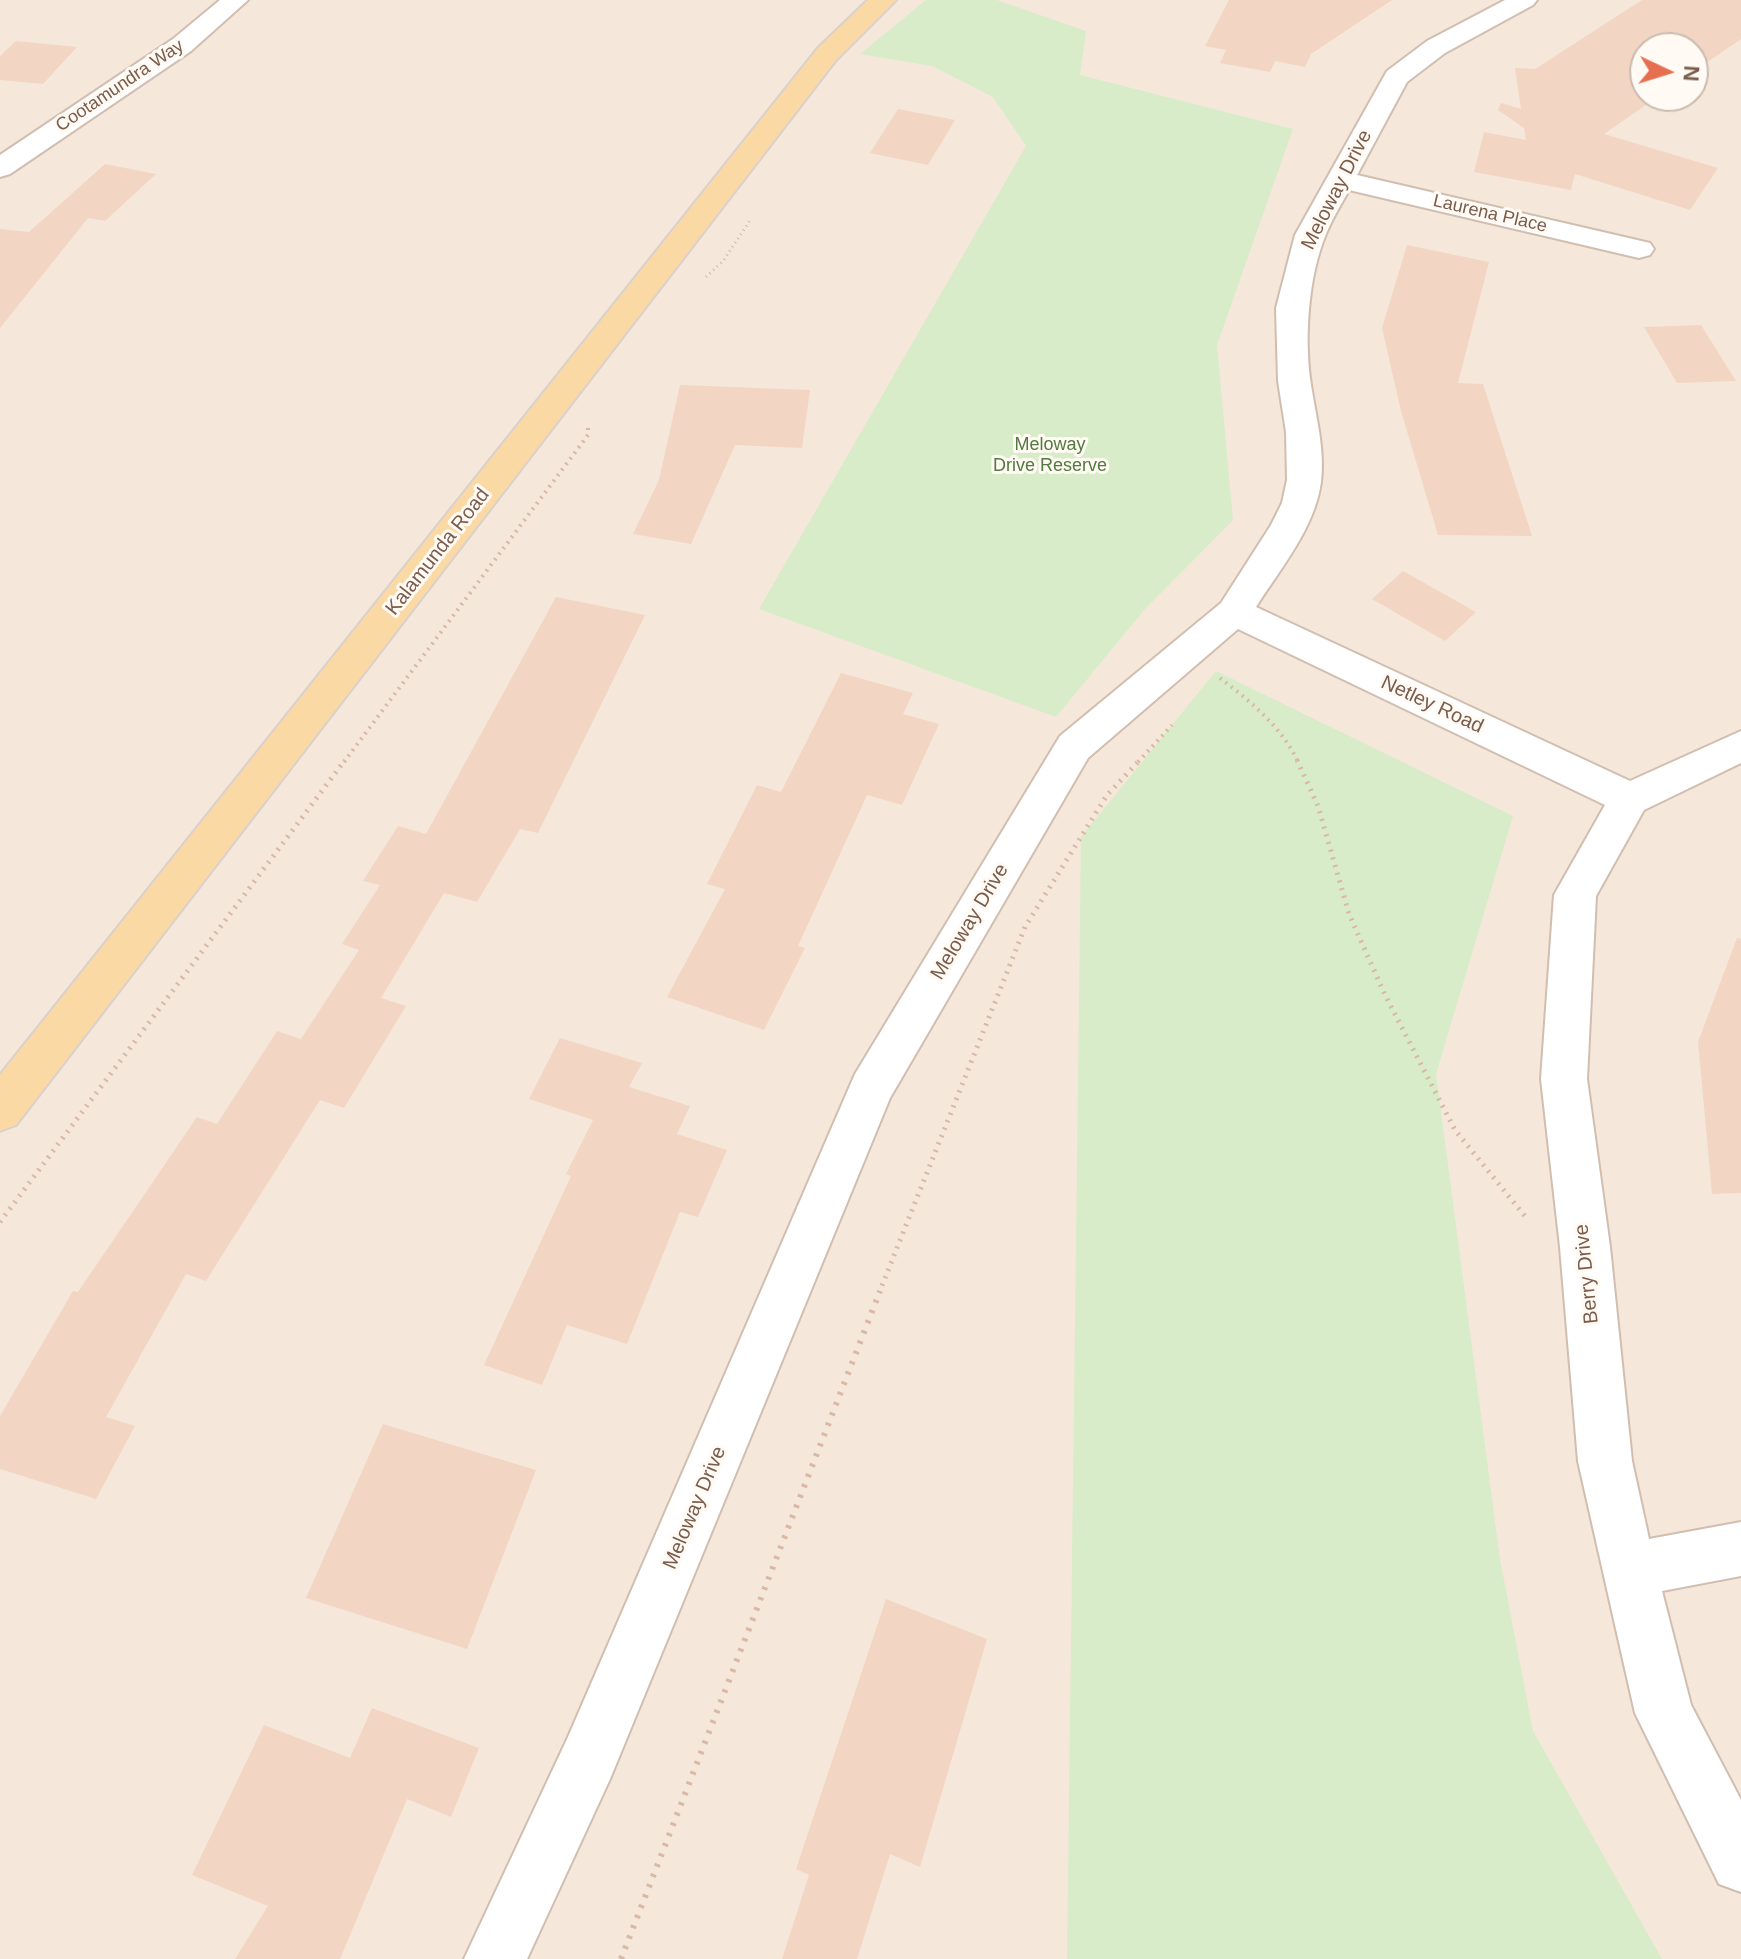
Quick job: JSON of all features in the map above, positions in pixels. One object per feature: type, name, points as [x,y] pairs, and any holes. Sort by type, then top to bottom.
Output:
[{"type":"main road","name":"Kalamunda Road","points":[[0,1110],[827,54],[883,0]]},
{"type":"street","name":"Cootamundra Way","points":[[0,168],[182,45],[235,0]]},
{"type":"street","name":"Meloway Drive","points":[[495,1959],[589,1758],[871,1088],[1074,747],[1234,612],[1288,527],[1299,503],[1304,480],[1303,444],[1294,381],[1292,308],[1310,235],[1396,77],[1436,47],[1524,0]]},
{"type":"street","name":"Laurena Place","points":[[1341,180],[1639,249]]},
{"type":"street","name":"Netley Road","points":[[1234,612],[1630,799]]},
{"type":"street","points":[[1630,799],[1741,746]]},
{"type":"street","name":"Berry Drive","points":[[1630,799],[1575,895],[1564,1079],[1585,1247],[1605,1461],[1629,1570],[1664,1713],[1741,1862]]},
{"type":"street","points":[[1629,1570],[1741,1549]]},
{"type":"path","points":[[701,282],[723,261],[755,214]]},
{"type":"path","points":[[0,1222],[588,435],[586,419]]},
{"type":"path","points":[[1217,676],[1248,699],[1290,745],[1318,806],[1349,914],[1385,995],[1455,1130],[1531,1224]]},
{"type":"path","points":[[621,1959],[947,1118],[1025,927],[1107,795],[1177,720]]},
{"type":"shaded area","points":[[0,0],[1741,0],[1741,1959],[0,1959]]},
{"type":"green space","name":"Meloway Drive Reserve","points":[[926,0],[997,0],[1086,31],[1080,75],[1293,129],[1217,345],[1233,520],[1144,610],[1056,717],[759,609],[1026,146],[993,97],[932,66],[860,54]]},
{"type":"green space","points":[[1216,671],[1513,816],[1436,1074],[1500,1559],[1533,1731],[1662,1959],[1067,1959],[1081,837]]},
{"type":"building","points":[[1229,0],[1392,0],[1311,54],[1305,67],[1275,61],[1270,72],[1220,63],[1226,50],[1205,46]]},
{"type":"building","points":[[1642,0],[1741,0],[1741,39],[1709,61],[1709,32],[1629,32],[1629,112],[1636,112],[1604,134],[1718,168],[1690,210],[1575,174],[1571,190],[1474,172],[1484,132],[1526,140],[1524,128],[1498,110],[1501,103],[1521,109],[1515,68],[1535,69]]},
{"type":"building","points":[[16,41],[77,47],[43,84],[0,80],[0,56]]},
{"type":"building","points":[[898,109],[955,120],[928,165],[870,153]]},
{"type":"building","points":[[105,164],[156,174],[105,221],[88,218],[0,328],[0,229],[29,232]]},
{"type":"building","points":[[1407,245],[1489,262],[1458,383],[1483,384],[1532,536],[1438,535],[1401,411],[1382,328]]},
{"type":"building","points":[[1701,325],[1736,381],[1677,383],[1644,327]]},
{"type":"building","points":[[680,385],[810,390],[802,448],[735,445],[691,544],[633,534],[659,480]]},
{"type":"building","points":[[1403,571],[1476,612],[1445,641],[1372,599]]},
{"type":"building","points":[[556,597],[645,615],[538,833],[520,829],[477,902],[444,893],[381,998],[406,1006],[344,1108],[320,1100],[206,1281],[186,1274],[106,1417],[135,1426],[96,1499],[0,1469],[0,1416],[73,1291],[78,1292],[197,1117],[217,1124],[277,1031],[301,1039],[359,950],[342,944],[380,885],[363,881],[398,826],[426,834]]},
{"type":"building","points":[[841,673],[913,693],[903,714],[939,724],[902,805],[867,795],[798,946],[805,948],[764,1030],[667,997],[725,889],[707,884],[757,785],[781,792]]},
{"type":"building","points":[[1737,938],[1741,939],[1741,1193],[1712,1194],[1698,1042]]},
{"type":"building","points":[[560,1038],[642,1063],[629,1087],[690,1106],[677,1134],[727,1150],[698,1217],[680,1212],[627,1344],[567,1325],[542,1385],[484,1365],[571,1176],[566,1174],[593,1120],[529,1099]]},
{"type":"building","points":[[383,1424],[536,1470],[467,1649],[306,1598]]},
{"type":"building","points":[[886,1599],[987,1639],[920,1867],[890,1854],[857,1959],[782,1959],[809,1875],[796,1869]]},
{"type":"building","points":[[372,1708],[479,1748],[451,1817],[407,1799],[340,1959],[235,1959],[268,1906],[192,1875],[264,1725],[350,1758]]}]
